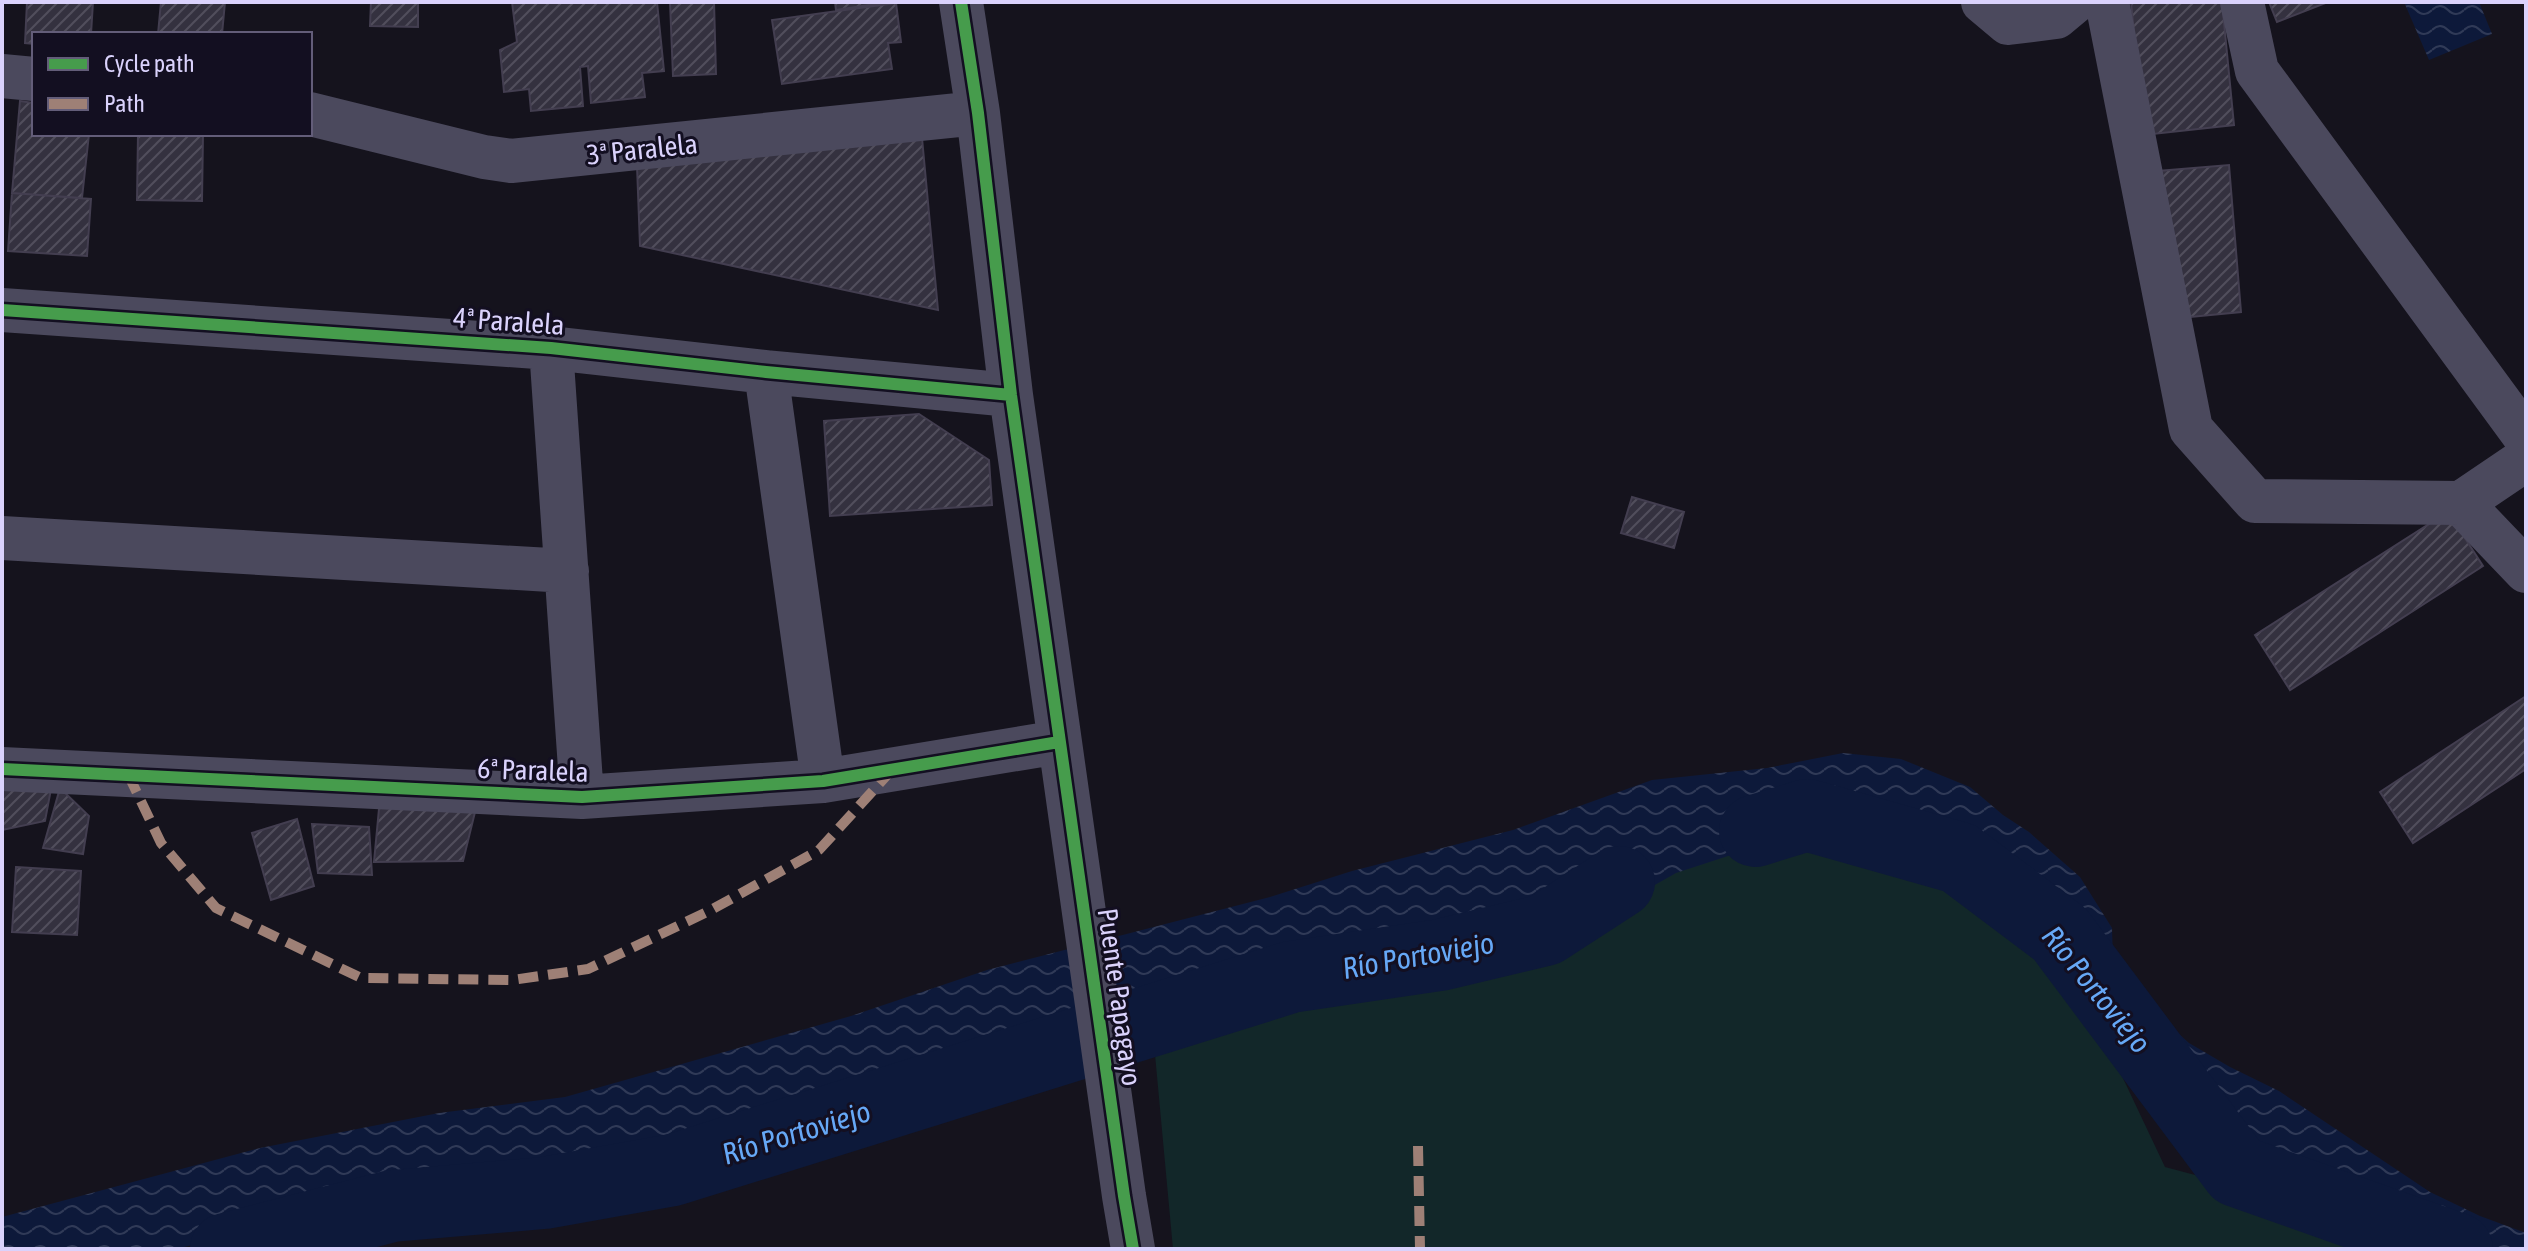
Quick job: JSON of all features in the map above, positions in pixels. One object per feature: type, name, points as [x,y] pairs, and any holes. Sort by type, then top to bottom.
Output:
[{"type":"street","name":"Puente Papagayo","points":[[961,2],[978,113],[1011,395],[1133,1249]]},
{"type":"street","points":[[1983,2],[2008,23],[2056,17],[2074,2]]},
{"type":"street","points":[[2107,2],[2191,429],[2255,501],[2461,503],[2526,459]]},
{"type":"street","points":[[2242,2],[2257,71],[2526,438]]},
{"type":"street","points":[[2,76],[32,79]]},
{"type":"street","name":"3ª Paralela","points":[[312,114],[511,161],[978,113]]},
{"type":"street","name":"4ª Paralela","points":[[2,310],[551,348],[1011,395]]},
{"type":"street","points":[[551,348],[582,797]]},
{"type":"street","points":[[766,372],[823,781]]},
{"type":"street","points":[[2461,503],[2526,571]]},
{"type":"street","points":[[2,538],[567,571]]},
{"type":"street","name":"6ª Paralela","points":[[2,769],[582,797],[823,781],[1059,742]]},
{"type":"green space","points":[[1913,841],[2085,998],[2165,1167],[2440,1240],[2451,1249],[1173,1249],[1152,1022],[1527,915],[1718,848]]},
{"type":"water","points":[[2404,2],[2479,2],[2492,34],[2429,60]]},
{"type":"water","points":[[1843,753],[1901,759],[1970,787],[2029,832],[2080,877],[2112,928],[2113,962],[2132,992],[2189,1043],[2279,1091],[2430,1192],[2480,1216],[2526,1233],[2526,1249],[2485,1249],[2303,1157],[2260,1149],[2221,1113],[2132,1051],[2077,976],[2044,943],[2012,866],[1959,832],[1889,822],[1801,832],[1676,873],[1563,937],[1463,923],[1327,960],[1177,993],[933,1070],[820,1111],[712,1141],[534,1175],[418,1190],[176,1249],[2,1249],[2,1217],[260,1148],[439,1113],[565,1097],[851,1016],[987,970],[1513,830],[1652,780],[1767,768]]},
{"type":"building","points":[[27,2],[93,2],[91,32],[32,32],[32,44],[25,43]]},
{"type":"building","points":[[161,2],[225,2],[222,32],[158,32]]},
{"type":"building","points":[[371,2],[418,2],[418,27],[370,26]]},
{"type":"building","points":[[512,2],[657,2],[664,71],[642,73],[645,97],[591,103],[588,66],[580,67],[583,106],[531,111],[529,89],[504,92],[500,50],[517,42]]},
{"type":"building","points":[[670,2],[714,2],[716,74],[673,76]]},
{"type":"building","points":[[835,2],[888,2],[836,10]]},
{"type":"building","points":[[2131,2],[2222,2],[2234,125],[2144,135]]},
{"type":"building","points":[[2269,2],[2328,2],[2277,22]]},
{"type":"building","points":[[896,3],[901,42],[888,43],[892,69],[782,84],[772,20]]},
{"type":"building","points":[[20,101],[32,103],[32,136],[89,136],[82,198],[12,193]]},
{"type":"building","points":[[138,136],[203,136],[202,201],[137,200]]},
{"type":"building","points":[[922,138],[938,310],[640,246],[637,166]]},
{"type":"building","points":[[2229,165],[2241,312],[2170,319],[2158,171]]},
{"type":"building","points":[[12,193],[91,199],[87,256],[8,251]]},
{"type":"building","points":[[919,414],[989,460],[992,505],[830,516],[824,421]]},
{"type":"building","points":[[1632,497],[1684,512],[1674,548],[1621,533]]},
{"type":"building","points":[[2448,512],[2483,566],[2290,690],[2255,635]]},
{"type":"building","points":[[2526,696],[2526,769],[2413,843],[2380,792]]},
{"type":"building","points":[[2,781],[51,789],[45,821],[2,830]]},
{"type":"building","points":[[60,788],[89,816],[83,854],[43,848]]},
{"type":"building","points":[[380,798],[477,804],[463,861],[374,862]]},
{"type":"building","points":[[297,819],[314,886],[271,900],[252,833]]},
{"type":"building","points":[[312,824],[369,827],[372,875],[318,873]]},
{"type":"building","points":[[16,867],[81,871],[77,935],[12,932]]},
{"type":"waterway","name":"Río Portoviejo","points":[[1755,831],[1807,815],[1959,858],[2060,934],[2237,1171],[2457,1249]]},
{"type":"waterway","name":"Río Portoviejo","points":[[226,1249],[392,1206],[544,1193],[673,1170],[1291,977],[1440,955],[1545,930],[1619,882]]},
{"type":"marked path","points":[[128,774],[161,843],[216,908],[361,978],[512,980],[588,969],[711,910],[819,850],[890,772]]},
{"type":"marked path","points":[[1418,1146],[1420,1249]]},
{"type":"cycle path","points":[[961,2],[978,113],[1011,395],[1133,1249]]},
{"type":"cycle path","points":[[2,310],[551,348],[1011,395]]},
{"type":"cycle path","points":[[2,769],[582,797],[823,781],[1059,742]]}]
